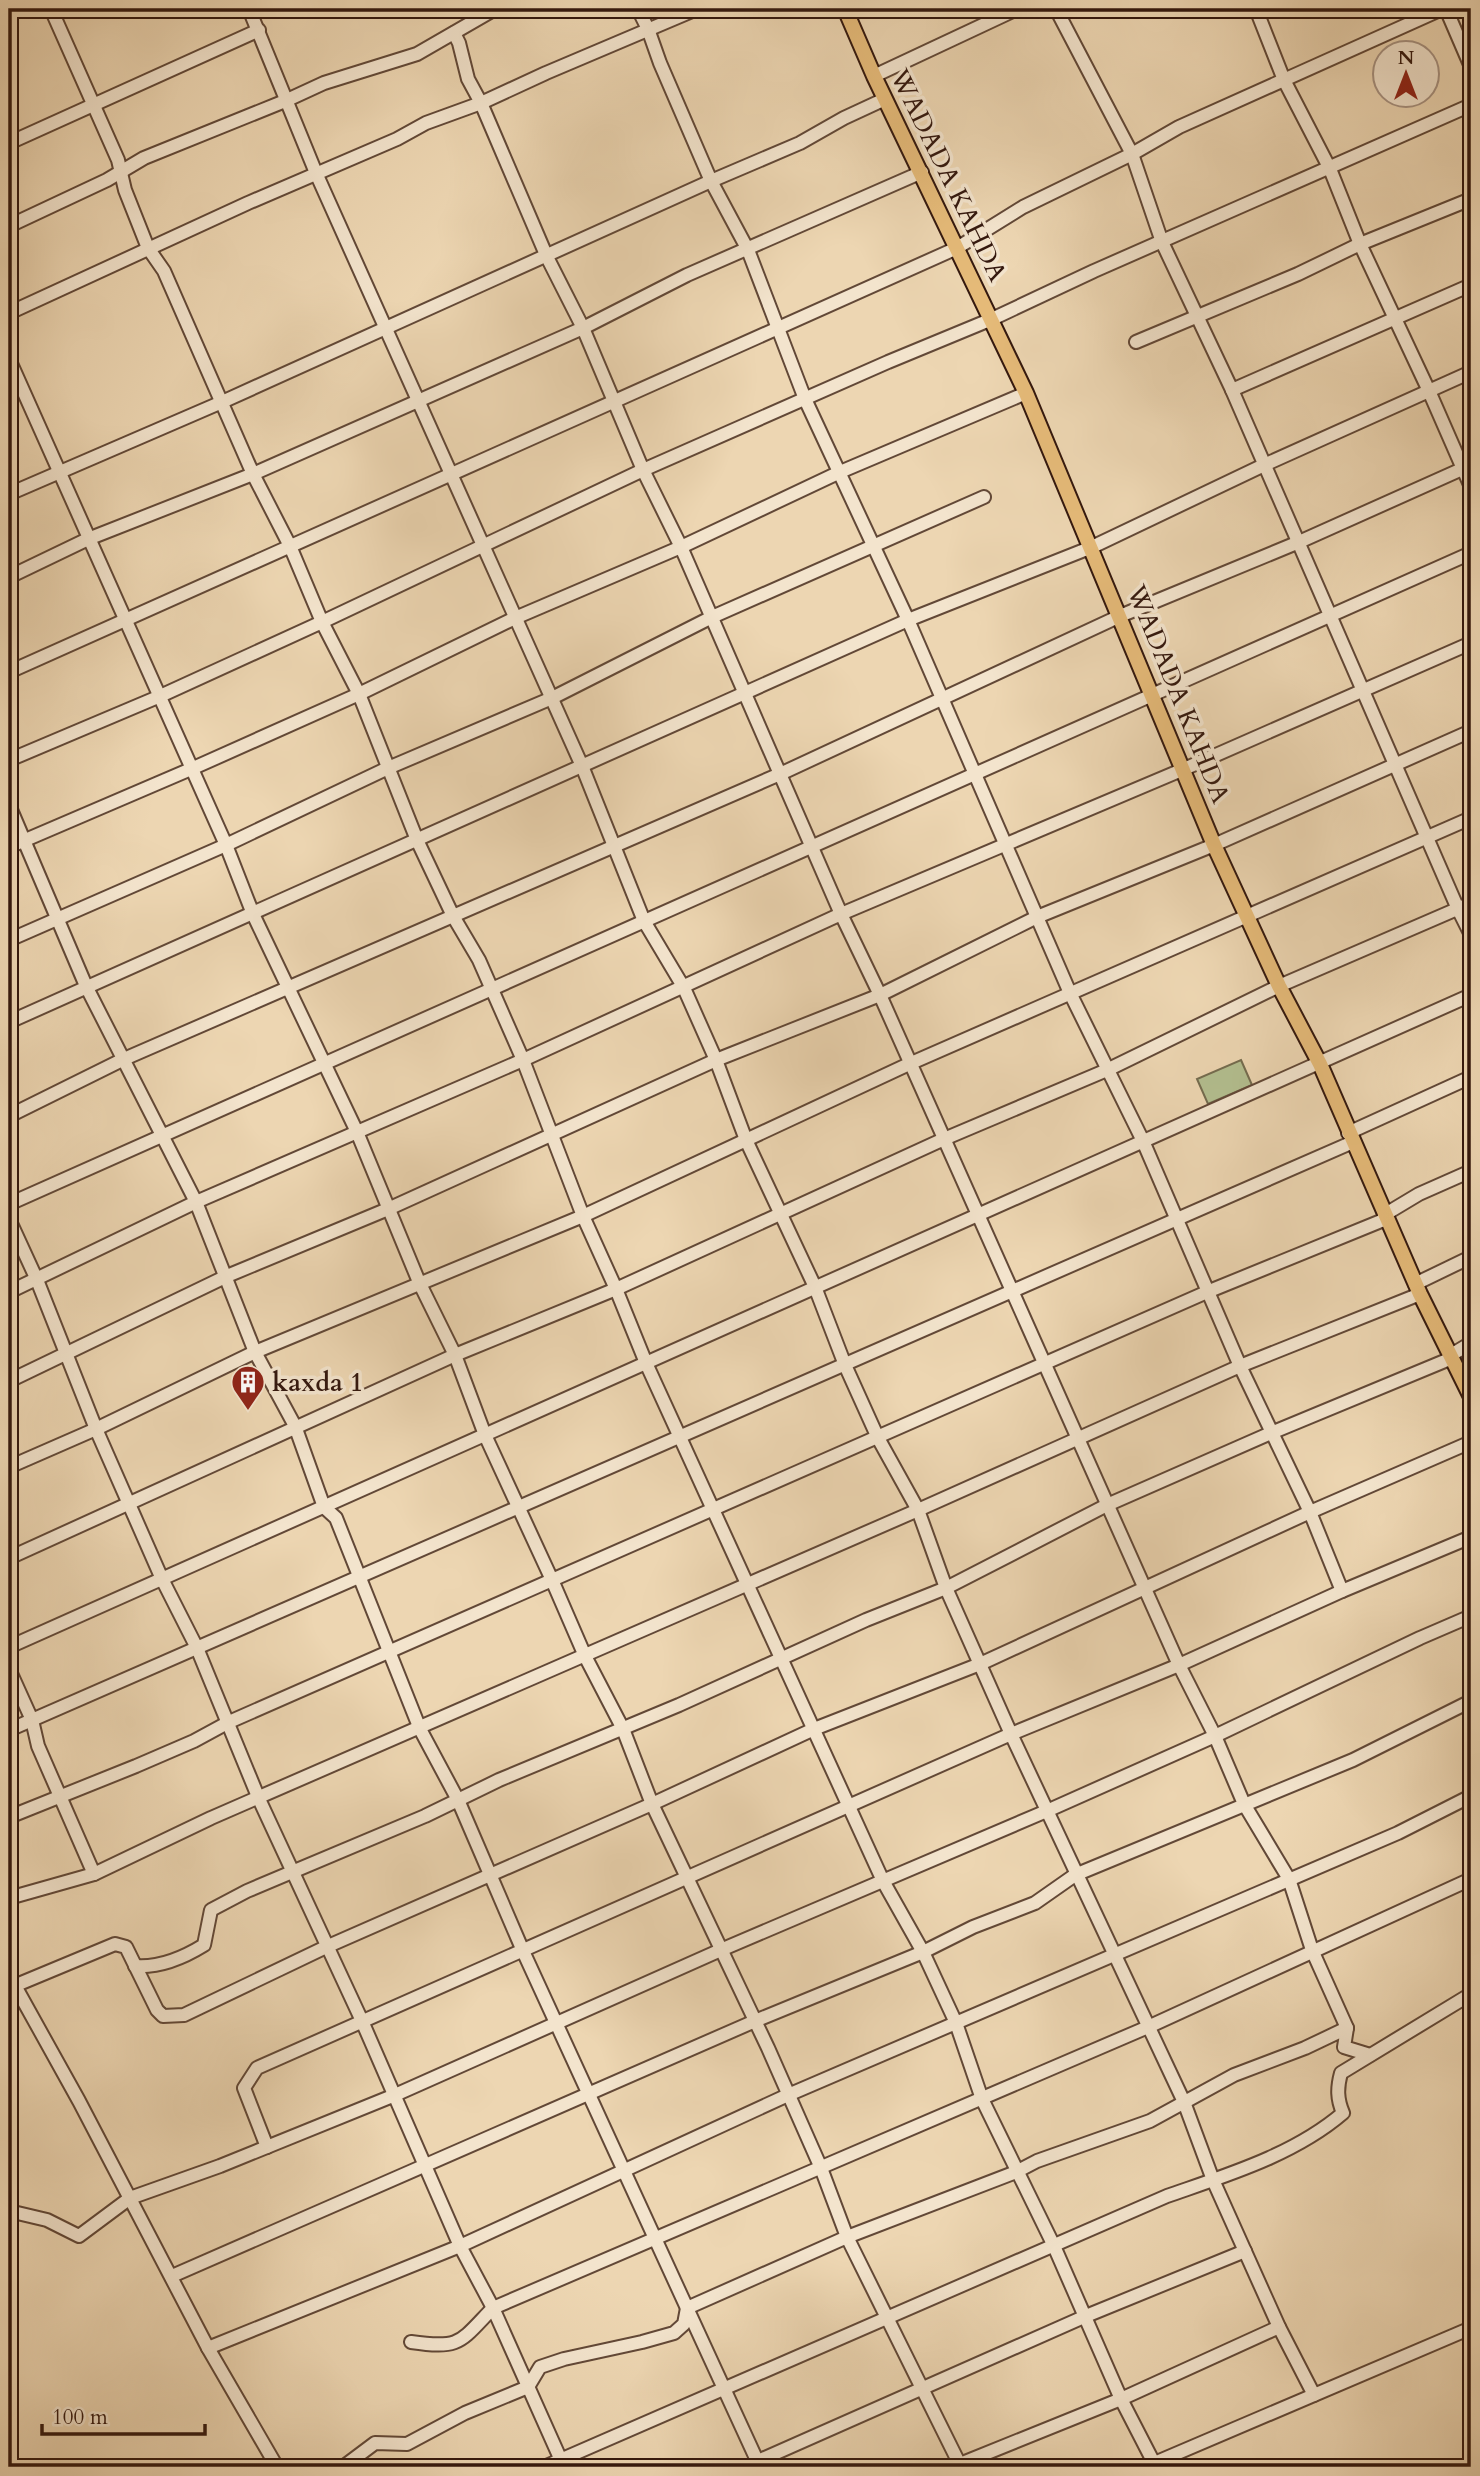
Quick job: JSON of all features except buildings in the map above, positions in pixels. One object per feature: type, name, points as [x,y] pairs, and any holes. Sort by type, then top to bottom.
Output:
[{"type":"main road","name":"WADADA KAHDA","points":[[845,9],[874,76],[1026,393],[1214,845],[1279,986],[1320,1063],[1385,1217],[1471,1397]]},
{"type":"street","points":[[51,9],[94,105],[148,248],[164,271],[253,474],[359,694],[417,840],[453,916],[479,960],[523,1060],[583,1216],[679,1437],[883,1881],[923,1952],[956,2023],[982,2099],[1054,2246],[1152,2466],[1471,2328]]},
{"type":"street","points":[[249,9],[316,173],[582,766],[644,921],[684,988],[716,1060],[746,1140],[815,1287],[845,1365],[878,1438],[918,1510],[946,1588],[1011,1734],[1184,2102],[1213,2180],[1279,2327],[1314,2395]]},
{"type":"street","points":[[9,226],[107,180],[144,158],[324,83],[417,54],[495,9]]},
{"type":"street","points":[[638,9],[711,181],[748,250],[805,399],[943,698],[1070,993],[1143,1141],[1240,1366],[1310,1512],[1342,1591]]},
{"type":"street","points":[[9,313],[148,248],[397,139],[426,123],[481,103],[697,9]]},
{"type":"street","points":[[874,76],[1017,9]]},
{"type":"street","points":[[1056,9],[1132,154],[1162,242],[1232,390],[1471,934]]},
{"type":"street","points":[[1256,9],[1284,80],[1330,169],[1360,244],[1467,466],[1471,487]]},
{"type":"street","points":[[9,672],[957,248],[1023,207],[1132,154],[1179,127],[1444,9],[1471,67]]},
{"type":"street","points":[[9,143],[259,30]]},
{"type":"street","points":[[454,33],[468,79],[481,103],[547,257],[583,328],[643,470],[681,547],[841,914],[880,995],[1144,1589],[1215,1736],[1244,1804],[1289,1879],[1312,1951],[1347,2028],[1344,2047],[1370,2055]]},
{"type":"street","points":[[9,494],[222,402],[800,143],[885,99]]},
{"type":"street","points":[[9,760],[159,697],[643,470],[992,319],[1471,105]]},
{"type":"street","points":[[9,577],[88,539],[253,474],[583,328],[687,275],[922,172]]},
{"type":"street","points":[[1136,342],[1298,274],[1360,244],[1471,199]]},
{"type":"street","points":[[1232,390],[1471,285]]},
{"type":"street","points":[[9,359],[226,845],[253,914],[357,1132],[419,1282],[455,1355],[485,1435],[584,1656],[623,1729],[652,1804],[723,1949],[821,2168],[848,2237],[961,2466],[1121,2399],[1279,2327]]},
{"type":"street","points":[[9,1023],[86,986],[253,914],[908,620],[1092,547],[1264,465],[1471,372]]},
{"type":"street","points":[[9,847],[359,694],[515,618],[681,547],[840,472],[1026,393]]},
{"type":"street","points":[[9,1116],[124,1059],[780,774],[1120,616],[1299,542],[1467,466]]},
{"type":"street","points":[[9,940],[226,845],[388,768],[552,698],[712,617],[984,497]]},
{"type":"street","points":[[9,1204],[1471,554]]},
{"type":"street","points":[[9,1292],[196,1202],[523,1060],[841,914],[1184,769],[1471,643]]},
{"type":"street","points":[[9,1381],[227,1276],[388,1209],[716,1060],[880,995],[1037,917],[1214,845],[1471,731]]},
{"type":"street","points":[[9,805],[86,986],[196,1202],[255,1353],[295,1426],[324,1507],[336,1518],[420,1729],[458,1800],[555,2022],[759,2464],[1086,2316],[1245,2251]]},
{"type":"street","points":[[9,1467],[96,1429],[255,1353],[419,1282],[583,1216],[909,1064],[1471,818]]},
{"type":"street","points":[[9,1558],[295,1426],[455,1355],[616,1289],[944,1139],[1107,1070],[1279,986],[1471,903]]},
{"type":"street","points":[[9,1647],[1471,995]]},
{"type":"street","points":[[9,1730],[1178,1220],[1471,1077]]},
{"type":"street","points":[[9,1817],[194,1741],[229,1722],[1208,1292],[1385,1217],[1419,1194],[1471,1171]]},
{"type":"street","points":[[9,1219],[37,1280],[96,1429],[162,1579],[197,1648],[259,1799],[362,2021],[460,2246],[493,2308],[562,2463]]},
{"type":"street","points":[[9,1898],[94,1874],[156,1843],[1418,1289],[1471,1257]]},
{"type":"street","points":[[135,1966],[151,1967],[188,1955],[204,1945],[211,1910],[247,1891],[499,1780],[623,1729],[781,1657],[946,1588],[1107,1505],[1451,1356],[1471,1343]]},
{"type":"street","points":[[277,2467],[208,2348],[172,2276],[11,1981],[115,1944],[126,1947],[157,2010],[163,2016],[184,2015],[326,1947],[652,1804],[814,1728],[980,1664],[1310,1512],[1471,1442]]},
{"type":"street","points":[[267,2147],[244,2088],[257,2068],[1011,1734],[1179,1665],[1342,1591],[1471,1537]]},
{"type":"street","points":[[9,2211],[47,2220],[79,2236],[130,2198],[395,2095],[555,2022],[1049,1810],[1215,1736],[1471,1616]]},
{"type":"street","points":[[9,1669],[32,1720],[38,1746],[94,1874]]},
{"type":"street","points":[[172,2276],[755,2021],[1035,1903],[1076,1874],[1353,1760],[1471,1700]]},
{"type":"street","points":[[208,2348],[460,2246],[788,2095],[1398,1833],[1471,1796]]},
{"type":"street","points":[[411,2342],[442,2346],[461,2341],[493,2308],[1148,2027],[1471,1879]]},
{"type":"street","points":[[544,2467],[562,2463],[724,2388],[1167,2196],[1213,2180],[1297,2144],[1326,2128],[1343,2113],[1338,2101],[1337,2086],[1341,2073],[1471,1994]]},
{"type":"street","points":[[687,2308],[848,2237],[1016,2172],[1037,2161],[1150,2121],[1234,2075],[1306,2048],[1347,2028]]},
{"type":"street","points":[[343,2467],[375,2443],[407,2444],[465,2413],[528,2387],[540,2367],[564,2358],[674,2333],[684,2324],[687,2308]]},
{"type":"green space","points":[[1241,1060],[1252,1085],[1208,1104],[1197,1079]]},
{"type":"place","name":"kaxda 1","points":[[248,1412]]}]
